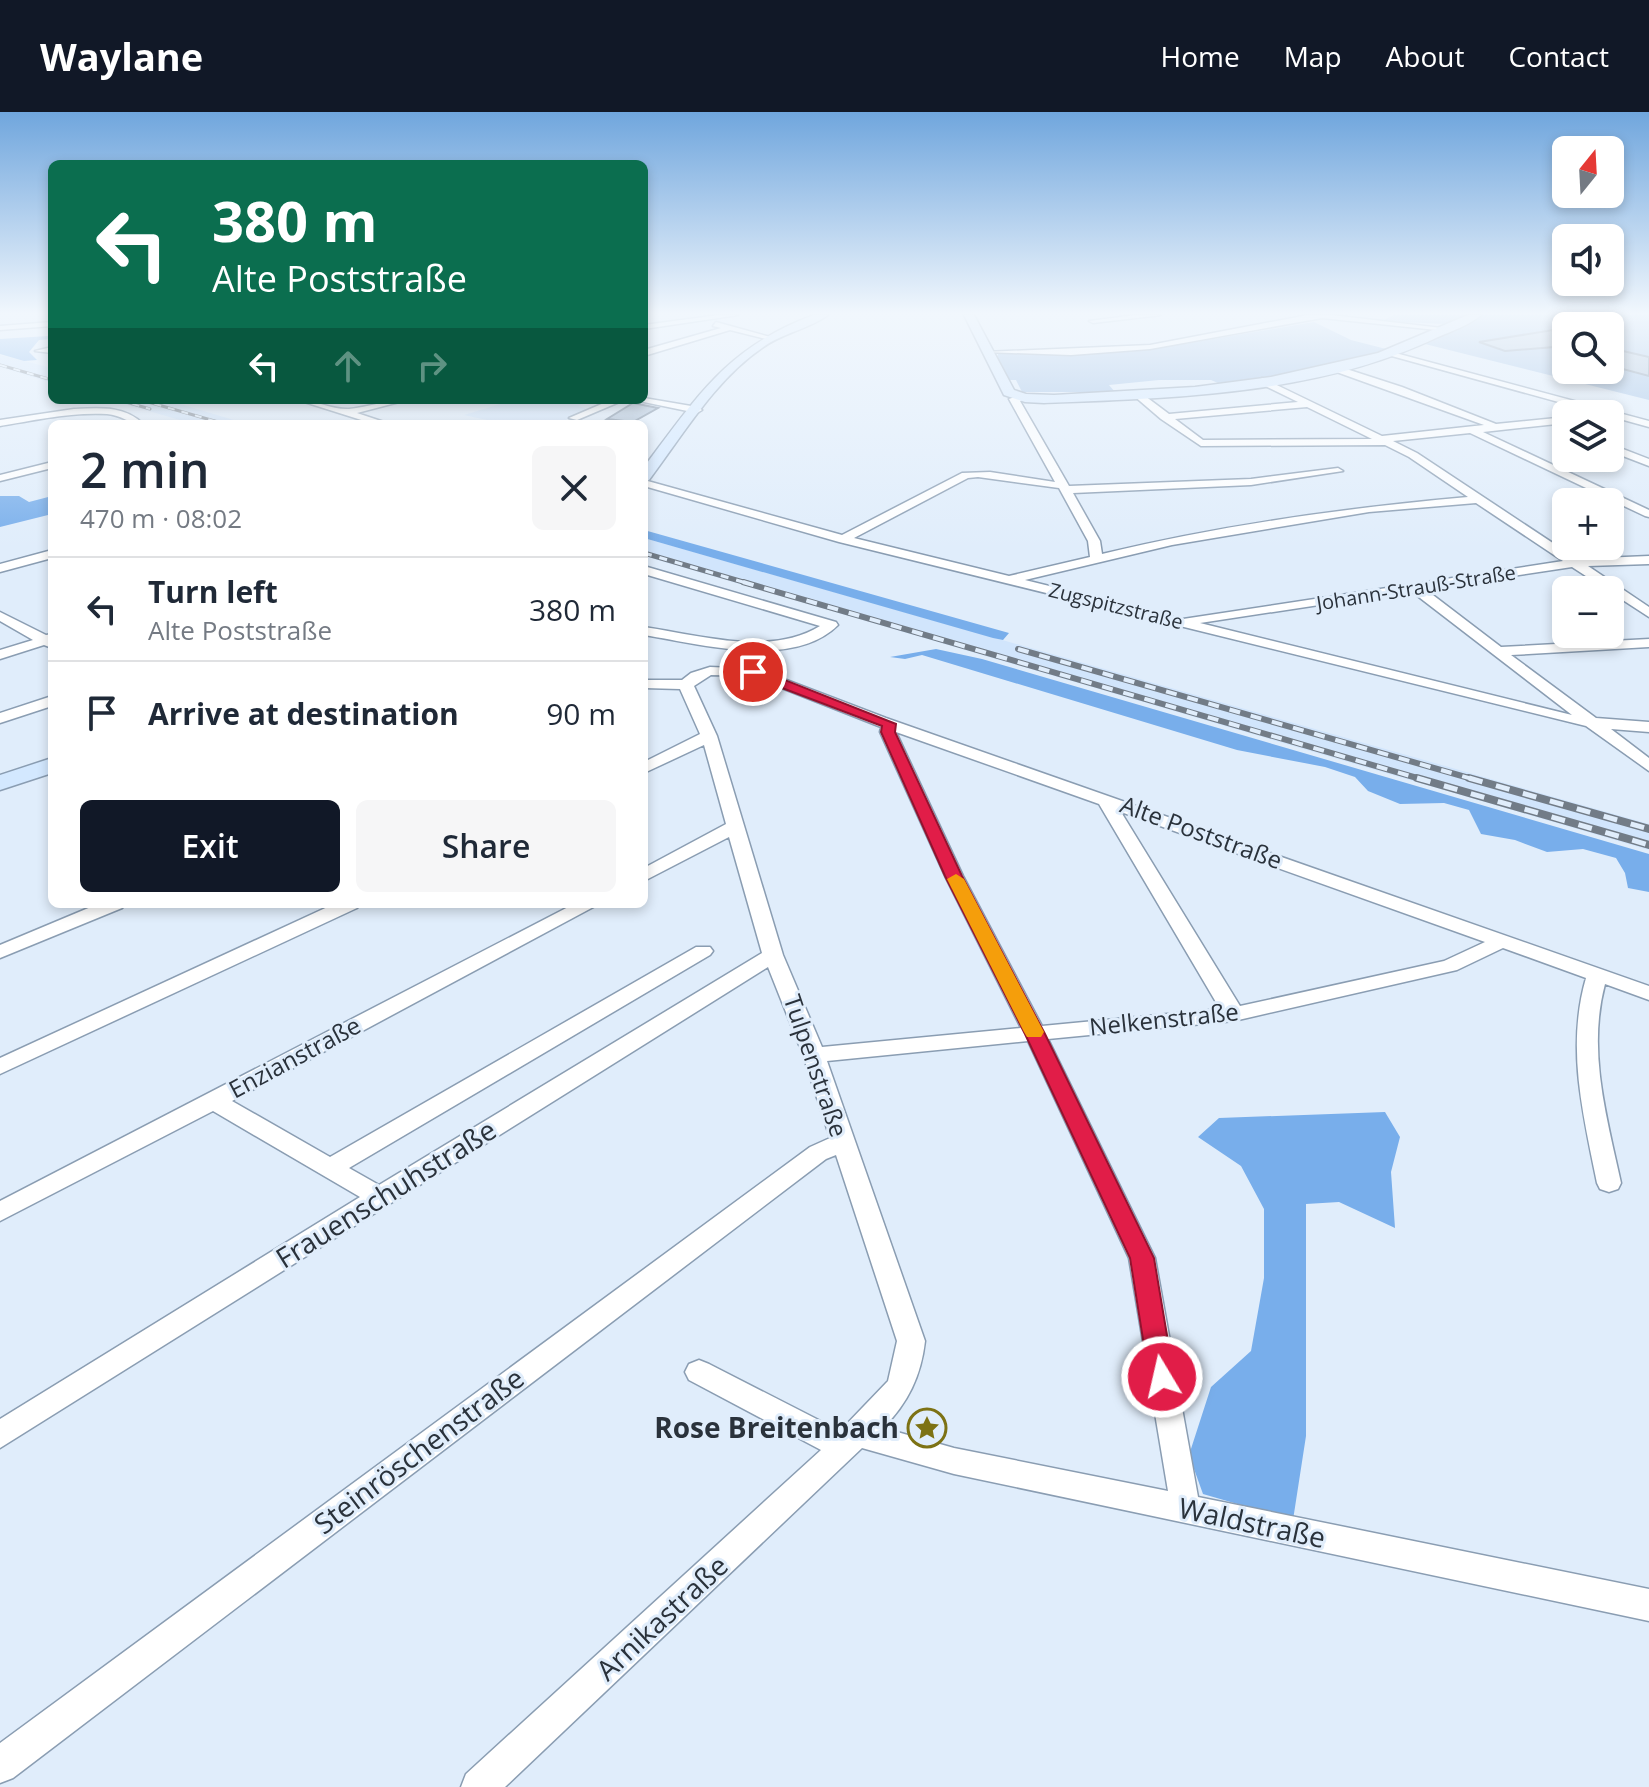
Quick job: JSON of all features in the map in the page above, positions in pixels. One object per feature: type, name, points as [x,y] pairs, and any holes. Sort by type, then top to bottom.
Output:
[{"type":"street","points":[[648,475],[710,393]]},
{"type":"street","points":[[1012,393],[1023,397]]},
{"type":"street","points":[[1097,559],[1094,541],[1014,399],[1154,393]]},
{"type":"street","points":[[1287,393],[1386,440],[1649,613]]},
{"type":"street","points":[[1409,393],[1495,426]]},
{"type":"street","points":[[1539,393],[1564,400]]},
{"type":"street","points":[[1138,395],[1201,443],[1386,440],[1552,422]]},
{"type":"street","points":[[648,401],[701,405]]},
{"type":"street","points":[[648,401],[701,405]]},
{"type":"street","points":[[316,404],[371,420]]},
{"type":"street","points":[[343,412],[382,404]]},
{"type":"street","points":[[574,418],[609,404]]},
{"type":"street","points":[[1164,417],[1309,404]]},
{"type":"street","points":[[0,423],[93,410],[122,413],[135,420]]},
{"type":"street","points":[[1624,416],[1649,424]]},
{"type":"street","points":[[1470,429],[1649,514]]},
{"type":"street","points":[[1624,453],[1649,463]]},
{"type":"street","points":[[0,478],[48,466]]},
{"type":"street","points":[[843,539],[966,475],[987,474],[1062,488],[1251,482],[1338,471]]},
{"type":"street","name":"Zugspitzstraße","points":[[648,481],[843,539],[1184,623],[1589,722],[1649,727]]},
{"type":"street","points":[[1009,580],[1172,541],[1357,510],[1478,499]]},
{"type":"street","points":[[0,568],[48,555]]},
{"type":"street","name":"Johann-Strauß-Straße","points":[[1184,623],[1575,563],[1649,560]]},
{"type":"street","points":[[648,571],[831,625],[805,641],[748,647],[648,632]]},
{"type":"street","points":[[1412,586],[1589,722]]},
{"type":"street","points":[[0,616],[48,640]]},
{"type":"street","points":[[0,655],[48,641]]},
{"type":"street","points":[[1497,651],[1649,643]]},
{"type":"street","name":"Alte Poststraße","points":[[686,685],[696,676],[710,671],[753,672],[889,724],[1649,993]]},
{"type":"street","points":[[648,684],[686,685]]},
{"type":"street","name":"Tulpenstraße","points":[[686,685],[709,736],[773,955],[814,1055],[911,1341],[909,1369],[901,1389],[850,1440]]},
{"type":"street","points":[[0,718],[48,702]]},
{"type":"street","name":"Zugspitzstraße","points":[[1589,722],[1649,766]]},
{"type":"street","points":[[889,724],[888,732],[954,876],[1035,1034],[1142,1258],[1183,1490],[1181,1508]]},
{"type":"street","points":[[648,766],[709,736]]},
{"type":"street","points":[[0,783],[48,766]]},
{"type":"street","points":[[1104,798],[1234,1014]]},
{"type":"street","points":[[648,873],[734,827]]},
{"type":"street","points":[[0,952],[105,908]]},
{"type":"street","points":[[0,1067],[341,908]]},
{"type":"street","name":"Enzianstraße","points":[[0,1212],[581,908]]},
{"type":"street","name":"Nelkenstraße","points":[[814,1055],[1234,1014],[1450,966],[1483,953],[1504,940]]},
{"type":"street","points":[[330,1168],[703,951]]},
{"type":"street","name":"Frauenschuhstraße","points":[[0,1435],[773,955]]},
{"type":"street","points":[[1597,974],[1585,1036],[1590,1089],[1609,1183]]},
{"type":"street","points":[[214,1101],[380,1197]]},
{"type":"street","name":"Steinröschenstraße","points":[[0,1765],[818,1153],[842,1143]]},
{"type":"street","points":[[699,1372],[850,1440]]},
{"type":"street","name":"Waldstraße","points":[[850,1440],[1649,1605]]},
{"type":"street","name":"Arnikastraße","points":[[479,1787],[850,1440]]},
{"type":"shaded area","points":[[1622,393],[1649,393],[1649,400]]},
{"type":"shaded area","points":[[124,404],[180,404],[234,420],[180,420]]},
{"type":"shaded area","points":[[500,404],[583,404],[578,406],[591,410],[565,420],[487,420],[464,415]]},
{"type":"shaded area","points":[[0,496],[19,496],[29,502],[48,497],[48,515],[0,527]]},
{"type":"shaded area","points":[[648,531],[1009,633],[1003,640],[648,539]]},
{"type":"shaded area","points":[[648,539],[1649,824],[1649,850],[648,557]]},
{"type":"shaded area","points":[[936,649],[982,659],[1649,854],[1649,892],[1628,888],[1625,873],[1616,858],[1583,849],[1547,852],[1515,840],[1481,834],[1469,810],[1444,803],[1400,804],[1368,791],[1355,777],[1325,767],[1237,750],[922,655],[905,659],[890,657]]},
{"type":"shaded area","points":[[1385,1112],[1400,1137],[1391,1172],[1395,1228],[1339,1202],[1306,1204],[1306,1436],[1293,1520],[1203,1494],[1189,1455],[1211,1387],[1251,1351],[1264,1278],[1264,1209],[1241,1166],[1198,1137],[1219,1118]]},
{"type":"building","points":[[631,404],[658,408],[637,420],[607,419]]},
{"type":"railway","points":[[133,404],[150,409]]},
{"type":"railway","points":[[155,404],[211,420]]},
{"type":"railway","points":[[648,554],[750,584]]},
{"type":"railway","points":[[743,582],[1424,780]]},
{"type":"railway","points":[[1018,649],[1470,778]]},
{"type":"railway","points":[[1417,778],[1649,845]]},
{"type":"railway","points":[[1470,778],[1649,829]]},
{"type":"railway","points":[[1470,778],[1476,780]]},
{"type":"slow traffic","points":[[956,879],[1034,1032]]},
{"type":"place","name":"Rose Breitenbach","points":[[927,1428]]},
{"type":"route","points":[[753,672],[889,724],[888,732],[954,876],[1035,1034],[1142,1258],[1162,1377]]}]
